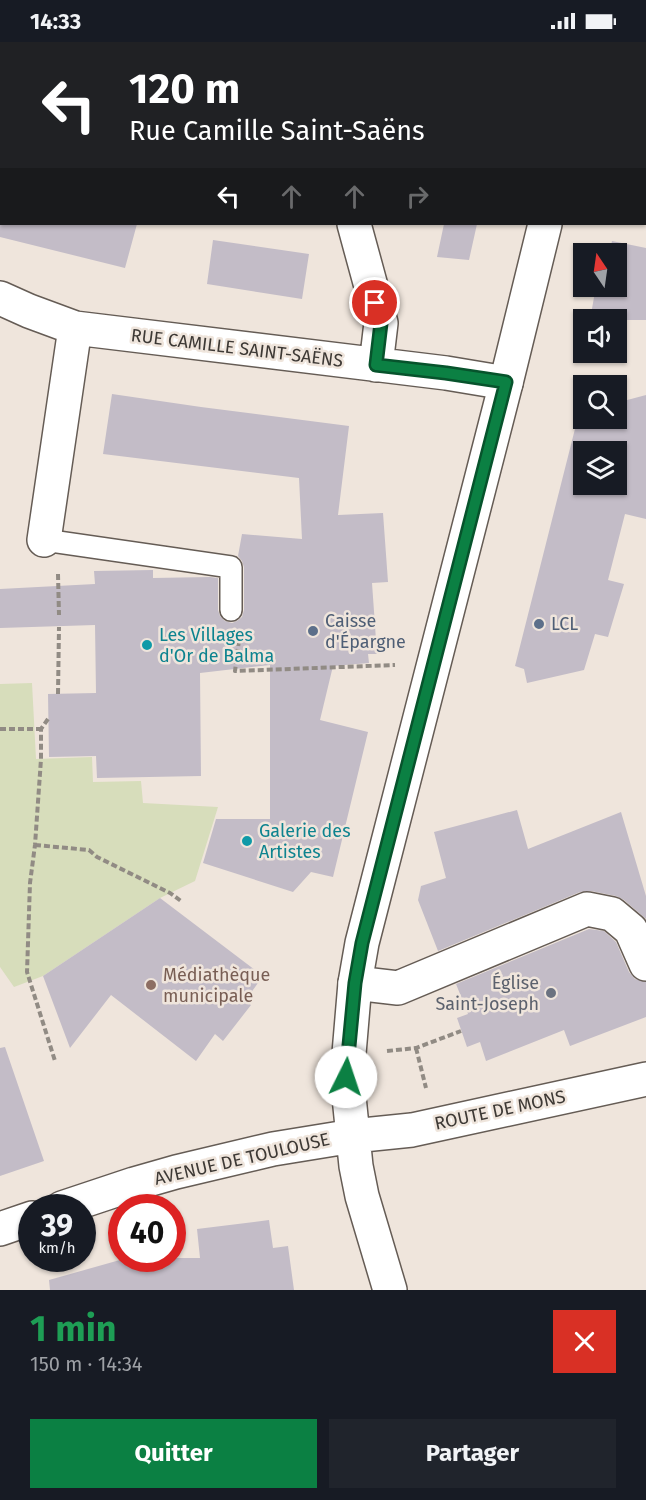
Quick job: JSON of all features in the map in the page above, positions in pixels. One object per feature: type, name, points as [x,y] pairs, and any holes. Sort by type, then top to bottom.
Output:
[{"type":"street","points":[[354,225],[381,323],[376,365]]},
{"type":"street","points":[[390,1290],[362,1196],[356,1166],[346,1077],[355,983],[362,943],[546,225]]},
{"type":"street","name":"RUE CAMILLE SAINT-SAËNS","points":[[0,298],[75,328],[506,382]]},
{"type":"street","points":[[51,552],[75,328]]},
{"type":"street","points":[[355,983],[398,988],[587,909],[612,914],[631,930],[646,964]]},
{"type":"street","name":"ROUTE DE MONS","points":[[353,1136],[412,1130],[646,1078]]},
{"type":"street","name":"AVENUE DE TOULOUSE","points":[[96,1197],[235,1157],[353,1136]]},
{"type":"street","points":[[0,1229],[18,1223]]},
{"type":"lane","points":[[51,552],[231,567],[231,610]]},
{"type":"path","points":[[51,552],[58,615]]},
{"type":"path","points":[[231,610],[243,611],[235,671],[395,665]]},
{"type":"path","points":[[58,694],[59,627]]},
{"type":"path","points":[[48,719],[41,729],[35,845],[30,883],[27,972],[55,1061]]},
{"type":"path","points":[[0,729],[41,729]]},
{"type":"path","points":[[35,845],[89,850],[97,857],[170,893],[181,901]]},
{"type":"path","points":[[386,1051],[416,1048],[461,1031]]},
{"type":"path","points":[[416,1048],[426,1090]]},
{"type":"green space","points":[[32,683],[36,759],[92,757],[93,782],[141,781],[143,803],[218,807],[195,881],[160,898],[43,976],[14,987],[0,967],[0,684]]},
{"type":"building","points":[[0,225],[137,225],[125,268],[0,237]]},
{"type":"building","points":[[444,225],[477,225],[469,260],[437,257]]},
{"type":"building","points":[[213,240],[309,254],[302,299],[207,284]]},
{"type":"building","points":[[627,244],[646,248],[646,320],[627,320],[627,309],[592,309],[594,297],[627,297]]},
{"type":"building","points":[[112,394],[349,426],[338,515],[383,513],[388,582],[372,583],[377,654],[368,654],[369,663],[333,666],[320,720],[368,732],[333,877],[311,872],[293,892],[203,863],[216,819],[270,819],[270,665],[200,673],[201,776],[97,778],[96,756],[49,757],[48,694],[96,693],[95,625],[0,628],[0,589],[95,584],[94,571],[153,570],[153,578],[218,578],[218,610],[225,621],[232,623],[242,617],[244,610],[244,567],[238,556],[242,534],[302,539],[299,478],[103,454]]},
{"type":"building","points":[[646,395],[646,519],[625,514],[608,580],[624,584],[608,637],[595,634],[584,670],[527,683],[524,669],[515,666],[575,429],[627,429],[627,400]]},
{"type":"building","points":[[517,810],[528,849],[621,812],[646,896],[646,919],[616,896],[591,891],[580,892],[438,951],[418,900],[421,886],[446,878],[434,832]]},
{"type":"building","name":"Médiathèque municipale","points":[[160,898],[263,976],[245,1001],[251,1005],[223,1041],[215,1034],[196,1061],[111,995],[70,1048],[43,976]]},
{"type":"building","name":"Église Saint-Joseph","points":[[589,929],[604,931],[616,942],[629,972],[635,979],[646,982],[646,1017],[570,1046],[564,1030],[486,1061],[480,1042],[467,1047],[457,1018],[468,1014],[456,984]]},
{"type":"building","points":[[5,1047],[44,1161],[0,1176],[0,1048]]},
{"type":"building","points":[[269,1220],[273,1248],[288,1246],[294,1290],[50,1290],[49,1280],[77,1272],[96,1272],[96,1267],[108,1263],[108,1272],[186,1272],[186,1258],[200,1258],[197,1229]]},
{"type":"place","name":"LCL","points":[[539,624]]},
{"type":"place","name":"Caisse d'Épargne","points":[[313,631]]},
{"type":"place","name":"Les Villages d'Or de Balma","points":[[147,645]]},
{"type":"place","name":"Galerie des Artistes","points":[[247,841]]},
{"type":"place","name":"Médiathèque municipale","points":[[151,985]]},
{"type":"place","name":"Église Saint-Joseph","points":[[551,993]]},
{"type":"route","points":[[346,1077],[355,983],[362,943],[506,382],[376,365],[381,323],[375,303]]}]
